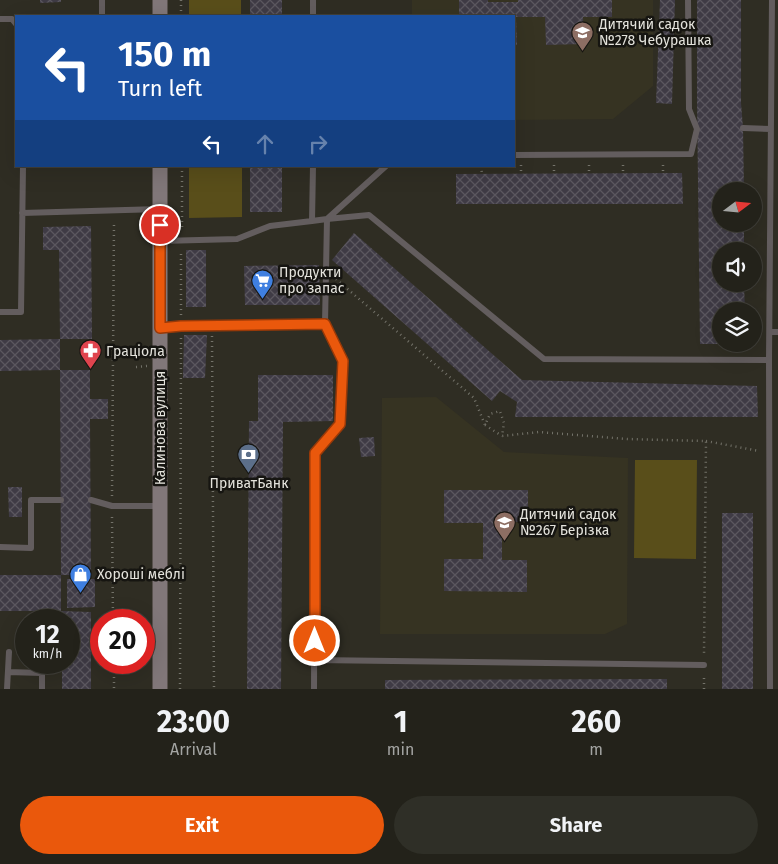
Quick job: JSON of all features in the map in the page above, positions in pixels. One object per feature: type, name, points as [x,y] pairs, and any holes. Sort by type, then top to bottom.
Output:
[{"type":"main road","points":[[160,0],[160,15]]},
{"type":"main road","name":"Калинова вулиця","points":[[160,167],[160,689]]},
{"type":"lane","points":[[102,0],[102,15]]},
{"type":"lane","points":[[313,0],[313,15]]},
{"type":"lane","points":[[515,156],[690,154],[697,129],[688,109],[688,0]]},
{"type":"lane","points":[[770,689],[769,360],[771,129],[775,99],[772,0]]},
{"type":"lane","points":[[0,19],[12,19],[15,23]]},
{"type":"lane","points":[[743,128],[771,129]]},
{"type":"lane","points":[[0,312],[22,312],[22,167]]},
{"type":"lane","points":[[312,221],[313,167]]},
{"type":"lane","points":[[314,689],[315,453],[340,424],[343,361],[325,324],[326,218],[385,167]]},
{"type":"lane","points":[[22,213],[160,209]]},
{"type":"lane","points":[[159,241],[237,239],[270,226],[326,218],[369,215],[544,359],[769,360]]},
{"type":"lane","points":[[160,328],[325,324]]},
{"type":"lane","points":[[770,332],[778,332]]},
{"type":"lane","points":[[0,547],[31,548],[31,500],[61,500]]},
{"type":"lane","points":[[91,500],[112,506],[160,506]]},
{"type":"lane","points":[[770,573],[778,573]]},
{"type":"lane","points":[[7,689],[9,652]]},
{"type":"lane","points":[[315,660],[704,665]]},
{"type":"lane","points":[[8,672],[15,672]]},
{"type":"lane","points":[[42,674],[42,689]]},
{"type":"path","points":[[182,0],[182,15]]},
{"type":"path","points":[[481,167],[482,174]]},
{"type":"path","points":[[113,609],[114,210]]},
{"type":"path","points":[[326,271],[474,398],[485,425],[502,436],[539,432],[627,439],[706,440],[761,451]]},
{"type":"path","points":[[180,689],[181,326]]},
{"type":"path","points":[[212,326],[214,689]]},
{"type":"path","points":[[485,425],[490,414],[500,411],[504,424],[502,436]]},
{"type":"path","points":[[704,689],[706,440]]},
{"type":"path","points":[[114,674],[114,689]]},
{"type":"shaded area","points":[[189,0],[241,0],[241,15],[189,15]]},
{"type":"shaded area","name":"Дитячий садок №278 Чебурашка","points":[[412,0],[653,0],[653,86],[613,119],[515,120],[515,15],[412,15]]},
{"type":"shaded area","points":[[189,167],[242,167],[242,217],[189,218]]},
{"type":"shaded area","name":"Дитячий садок №267 Берізка","points":[[436,397],[504,452],[628,458],[627,624],[605,634],[380,634],[382,398]]},
{"type":"shaded area","points":[[635,460],[697,460],[696,559],[634,558]]},
{"type":"building","points":[[40,0],[61,0],[61,2],[40,3]]},
{"type":"building","points":[[250,0],[282,0],[282,15],[250,15]]},
{"type":"building","points":[[459,0],[518,2],[518,0],[612,0],[612,17],[583,17],[584,44],[546,45],[545,17],[516,17],[517,45],[515,45],[515,15],[459,15]]},
{"type":"building","points":[[660,0],[675,0],[672,104],[656,103]]},
{"type":"building","points":[[697,0],[741,0],[741,103],[744,182],[712,182],[712,232],[744,232],[744,242],[712,242],[712,292],[744,292],[745,302],[712,302],[712,344],[700,344]]},
{"type":"building","points":[[250,167],[282,167],[282,212],[250,212]]},
{"type":"building","points":[[682,173],[683,204],[456,204],[456,174]]},
{"type":"building","points":[[91,226],[92,339],[60,339],[59,250],[43,250],[43,227]]},
{"type":"building","points":[[354,233],[522,380],[757,386],[758,417],[515,417],[517,402],[500,391],[492,401],[332,260]]},
{"type":"building","points":[[186,250],[206,250],[206,307],[186,307]]},
{"type":"building","points":[[319,265],[320,305],[245,305],[244,266]]},
{"type":"building","points":[[184,335],[207,335],[205,378],[183,378]]},
{"type":"building","points":[[60,339],[60,370],[0,371],[0,340]]},
{"type":"building","points":[[60,370],[90,370],[90,399],[108,399],[108,419],[90,419],[91,575],[61,575]]},
{"type":"building","points":[[258,375],[333,375],[333,421],[283,422],[281,689],[247,689],[249,421],[258,421]]},
{"type":"building","points":[[374,437],[375,456],[361,457],[359,438]]},
{"type":"building","points":[[8,487],[22,487],[22,517],[9,517]]},
{"type":"building","points":[[444,490],[528,490],[528,522],[502,522],[502,560],[527,560],[527,592],[444,591],[444,559],[483,559],[483,523],[444,523]]},
{"type":"building","points":[[722,513],[753,513],[753,689],[722,689]]},
{"type":"building","points":[[0,575],[61,575],[61,609],[15,609],[15,611],[0,611]]},
{"type":"building","name":"Хороші меблі","points":[[67,579],[95,579],[95,607],[67,608]]},
{"type":"building","points":[[80,612],[90,612],[91,689],[62,689],[62,674],[80,674]]},
{"type":"building","points":[[667,679],[667,689],[385,689],[385,680]]},
{"type":"place","name":"Дитячий садок №278 Чебурашка","points":[[583,51]]},
{"type":"place","name":"Продукти про запас","points":[[263,299]]},
{"type":"place","name":"Граціола","points":[[90,370]]},
{"type":"place","name":"ПриватБанк","points":[[249,474]]},
{"type":"place","name":"Дитячий садок №267 Берізка","points":[[504,541]]},
{"type":"place","name":"Хороші меблі","points":[[81,593]]},
{"type":"route","points":[[160,225],[160,328],[325,324],[343,361],[340,424],[315,453],[315,641]]}]
